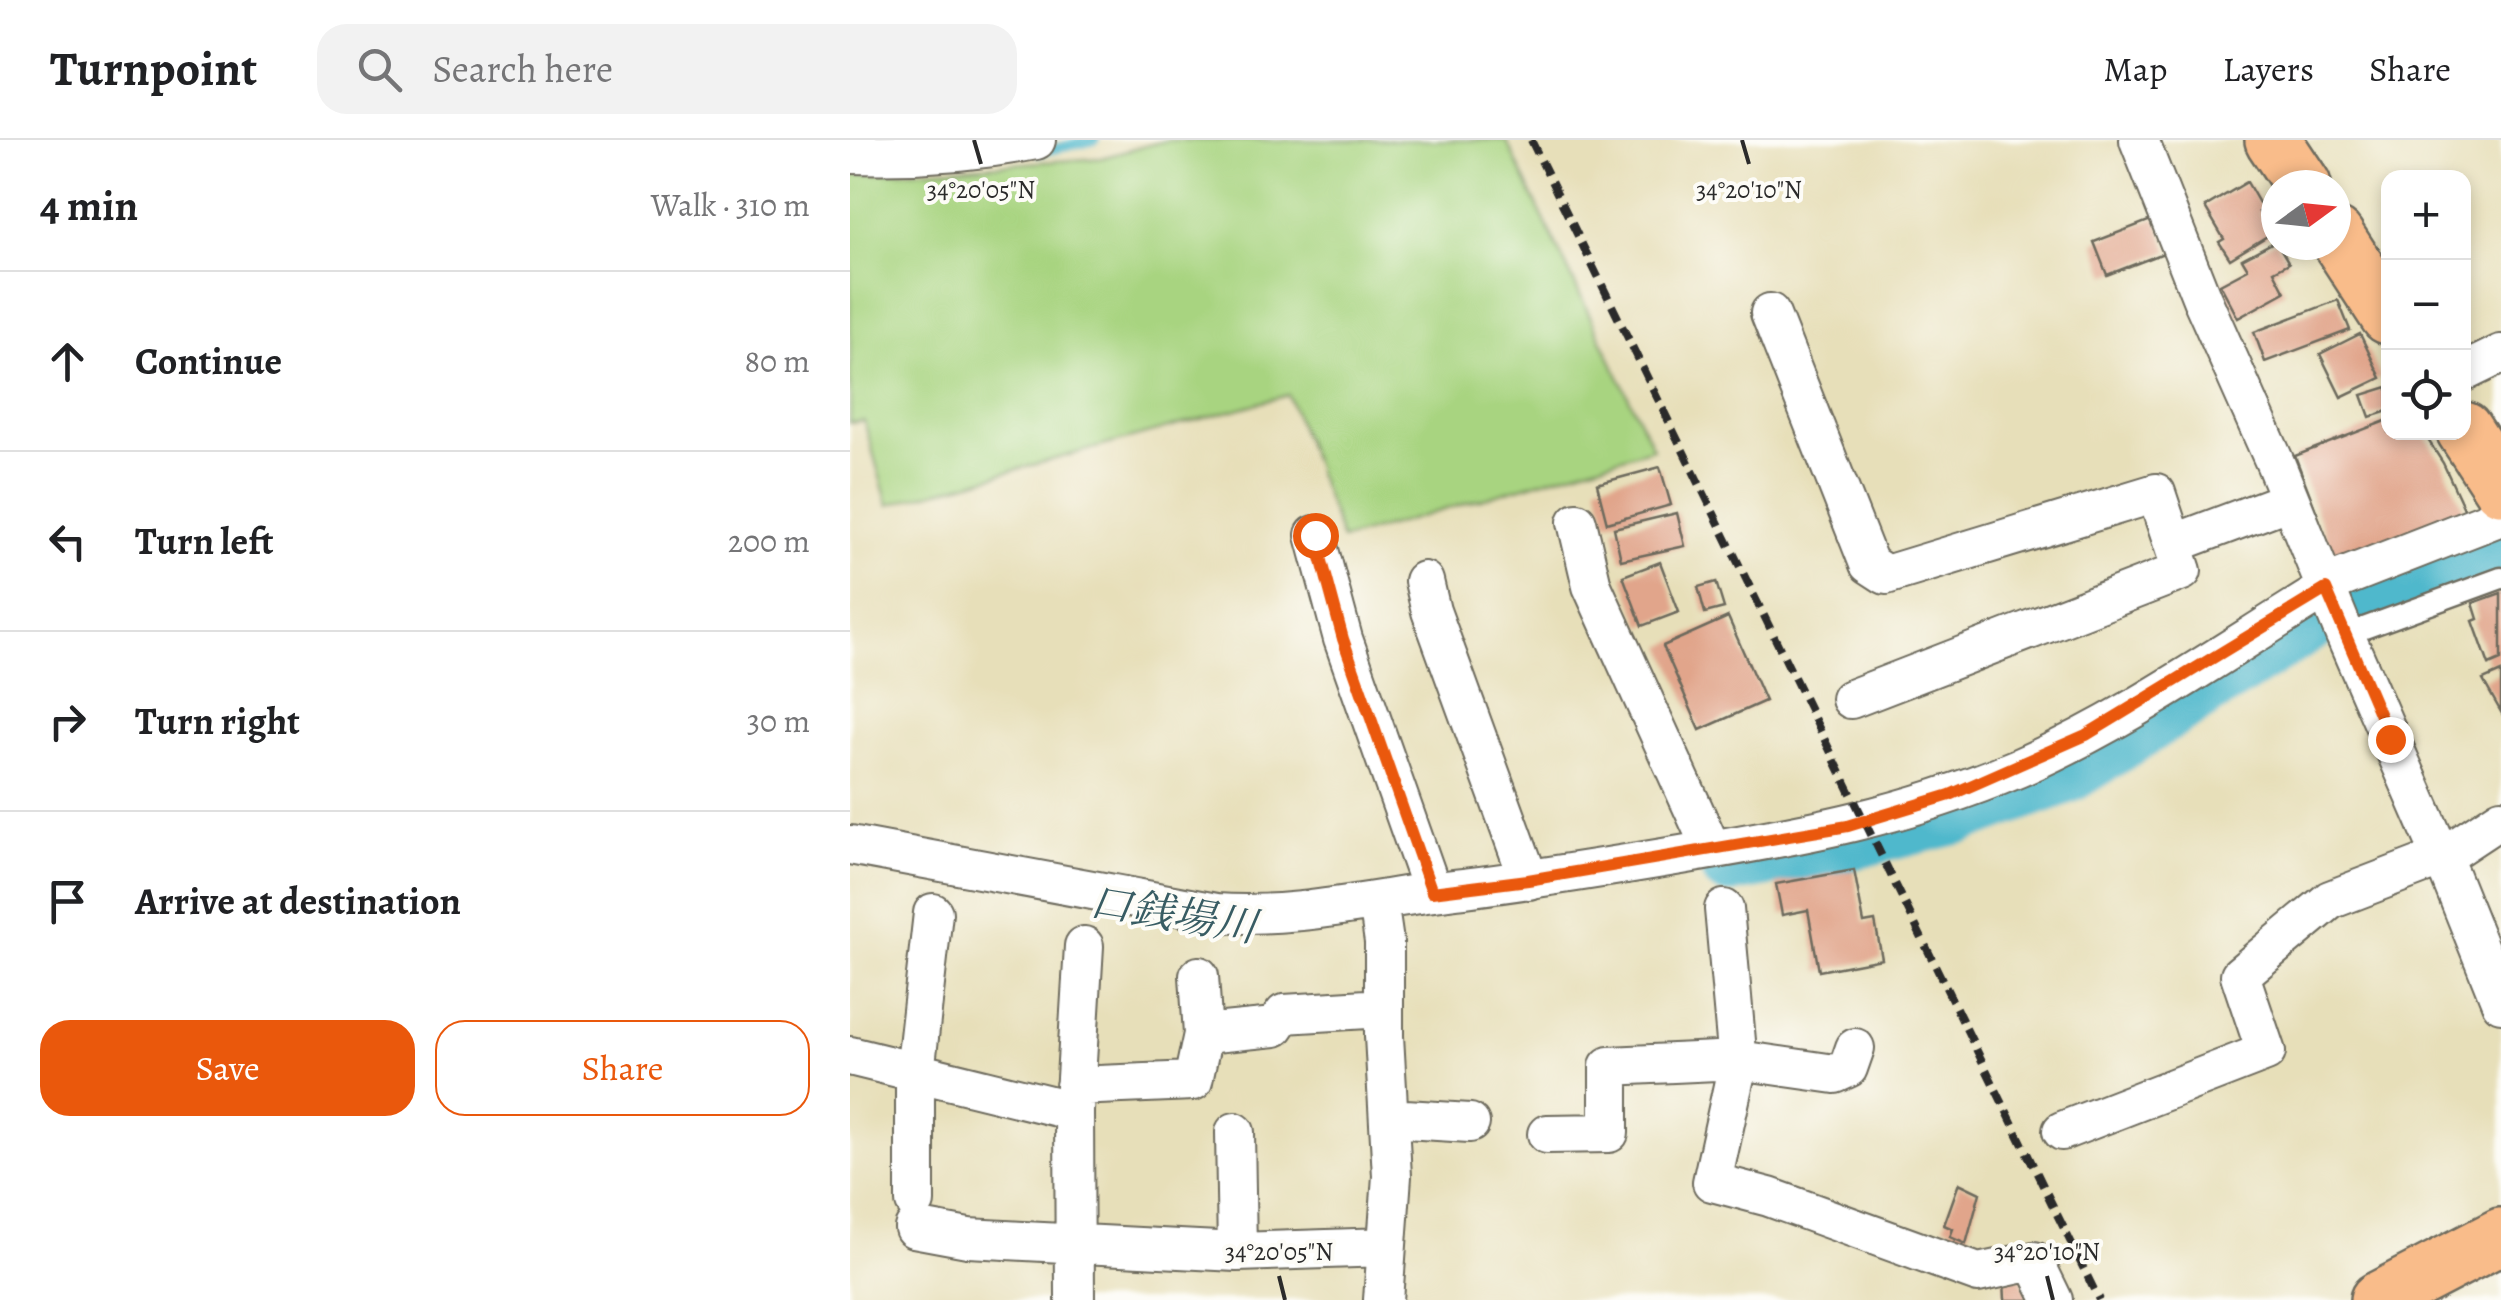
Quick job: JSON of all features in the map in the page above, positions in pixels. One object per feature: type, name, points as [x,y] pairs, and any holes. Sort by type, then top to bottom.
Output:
[{"type":"main road","points":[[2273,140],[2292,170]]},
{"type":"main road","points":[[2351,259],[2381,305]]},
{"type":"main road","points":[[2470,440],[2501,487]]},
{"type":"main road","points":[[2378,1300],[2501,1236]]},
{"type":"street","points":[[850,154],[899,156],[982,150],[1036,140]]},
{"type":"street","points":[[2139,140],[2202,299],[2442,856],[2501,1003]]},
{"type":"street","points":[[1770,313],[1868,564],[1886,575],[2156,493],[2182,571],[1852,699]]},
{"type":"street","points":[[2471,369],[2501,354]]},
{"type":"street","points":[[2172,544],[2290,500]]},
{"type":"street","points":[[850,845],[1216,913],[1262,916],[1528,880],[1848,826],[1950,795],[2020,767],[2086,735],[2326,589],[2501,516]]},
{"type":"street","points":[[1576,522],[1592,586],[1712,850]]},
{"type":"street","points":[[1315,535],[1343,639],[1432,892]]},
{"type":"street","points":[[1424,581],[1431,611],[1528,880]]},
{"type":"street","points":[[2062,1131],[2266,1052],[2240,975],[2330,900],[2442,856],[2501,818]]},
{"type":"street","points":[[1378,901],[1384,942],[1392,1176],[1383,1300]]},
{"type":"street","points":[[1724,909],[1738,1060],[1712,1182],[1769,1197],[1978,1273],[2034,1262],[2053,1300]]},
{"type":"street","points":[[933,913],[915,1073],[915,1215],[968,1238],[1237,1252],[1386,1246]]},
{"type":"street","points":[[1075,1300],[1075,1099],[1084,946]]},
{"type":"street","points":[[850,1056],[915,1073],[1075,1099],[1193,1081],[1203,1034],[1199,976]]},
{"type":"street","points":[[1203,1034],[1275,1027],[1284,1014],[1384,1008]]},
{"type":"street","points":[[1547,1134],[1609,1133],[1610,1066],[1738,1060],[1835,1074],[1848,1068],[1855,1048]]},
{"type":"street","points":[[1389,1118],[1470,1123]]},
{"type":"street","points":[[1235,1132],[1237,1252]]},
{"type":"lane","points":[[2344,633],[2501,578]]},
{"type":"green space","points":[[1167,140],[1506,140],[1653,448],[1342,540],[1288,395],[888,505],[864,421],[850,423],[850,175],[1101,158]]},
{"type":"building","points":[[2247,182],[2261,206],[2261,240],[2230,259],[2219,242],[2224,239],[2205,207]]},
{"type":"building","points":[[2156,218],[2169,251],[2107,275],[2094,242]]},
{"type":"building","points":[[2261,249],[2261,260],[2289,263],[2274,271],[2285,292],[2238,318],[2220,284],[2248,269],[2242,259]]},
{"type":"building","points":[[2338,300],[2350,330],[2265,362],[2254,332]]},
{"type":"building","points":[[2360,334],[2381,378],[2341,397],[2320,354]]},
{"type":"building","points":[[2381,389],[2381,413],[2370,417],[2362,395]]},
{"type":"building","points":[[2381,423],[2381,440],[2428,440],[2466,513],[2336,563],[2295,456]]},
{"type":"building","points":[[1660,467],[1671,505],[1607,523],[1597,484]]},
{"type":"building","points":[[1677,513],[1685,546],[1621,560],[1614,528]]},
{"type":"building","points":[[1660,562],[1679,612],[1642,626],[1623,576]]},
{"type":"building","points":[[1716,582],[1724,608],[1705,613],[1698,587]]},
{"type":"building","points":[[2501,593],[2501,660],[2489,665],[2473,621],[2478,619],[2473,603]]},
{"type":"building","points":[[1728,617],[1765,701],[1700,730],[1663,646]]},
{"type":"building","points":[[2501,672],[2501,712],[2483,680]]},
{"type":"building","points":[[1854,870],[1864,923],[1875,921],[1882,959],[1819,971],[1808,910],[1782,915],[1776,884]]},
{"type":"building","points":[[1959,1183],[1980,1193],[1966,1244],[1950,1237],[1953,1229],[1944,1225]]},
{"type":"building","points":[[2019,1276],[2032,1300],[2005,1300],[2004,1280]]},
{"type":"waterway","points":[[1039,152],[1095,140]]},
{"type":"waterway","name":"口銭場川","points":[[1728,865],[1814,850],[1959,815],[2069,774],[2309,624],[2366,593],[2501,542]]},
{"type":"railway","points":[[1531,140],[2099,1300]]},
{"type":"route","points":[[1315,535],[1343,639],[1432,892],[1528,880],[1848,826],[1950,795],[2086,735],[2326,589],[2390,739]]}]
